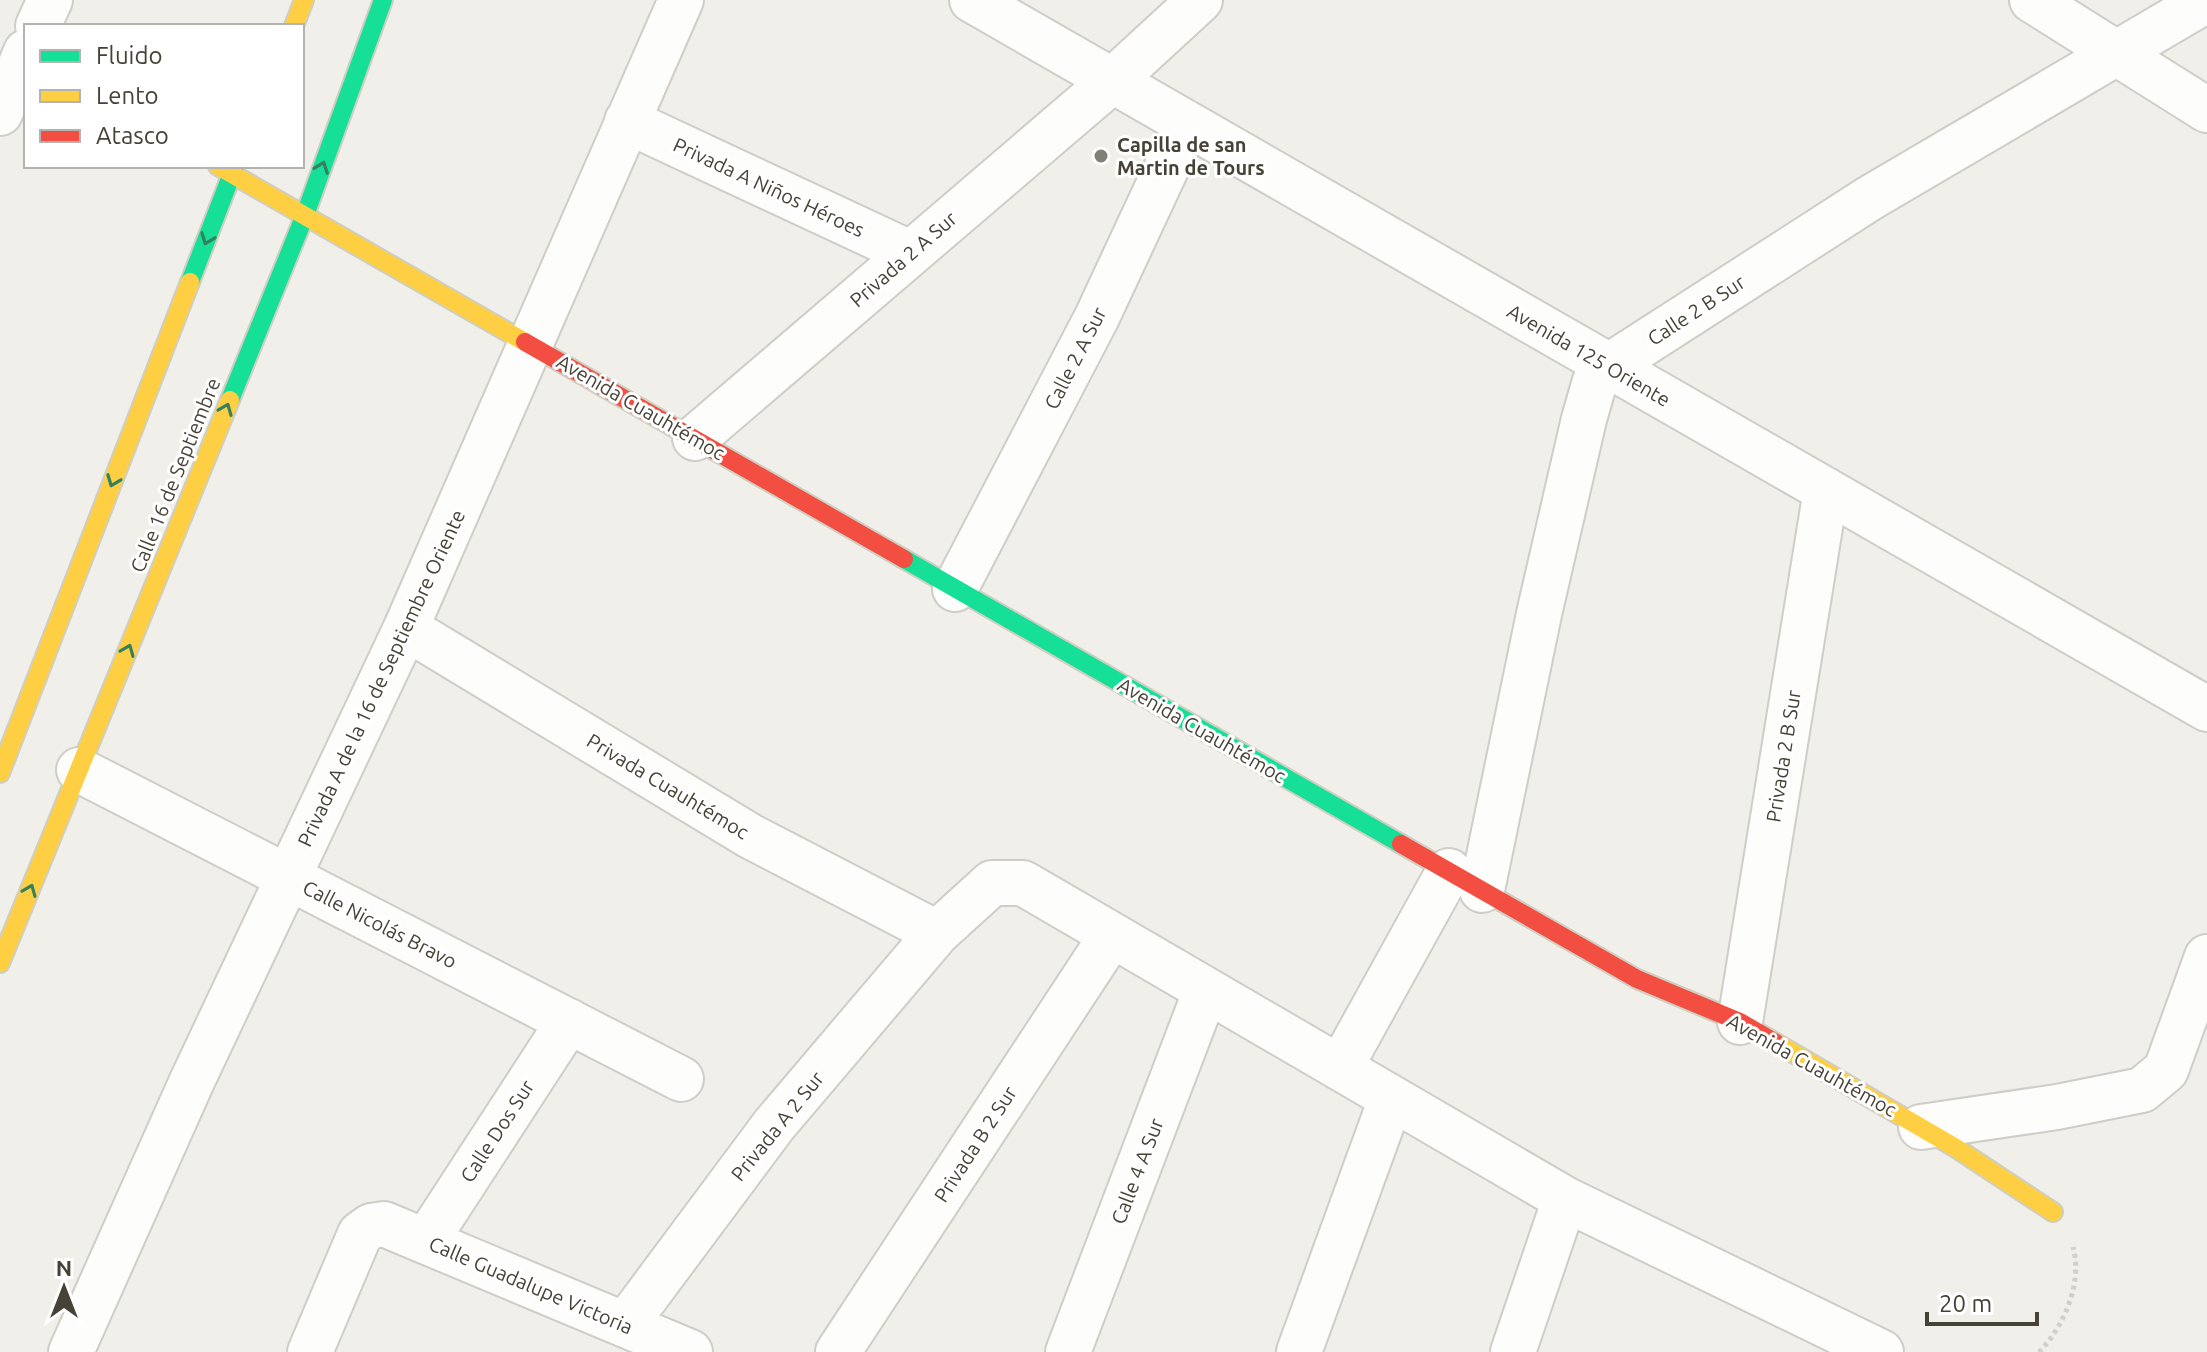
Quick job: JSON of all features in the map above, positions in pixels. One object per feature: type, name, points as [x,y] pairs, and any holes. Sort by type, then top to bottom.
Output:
[{"type":"street","points":[[36,24],[50,0]]},
{"type":"street","points":[[295,24],[304,0]]},
{"type":"street","name":"Calle 16 de Septiembre","points":[[0,963],[305,215],[383,0]]},
{"type":"street","name":"Privada A de la 16 de Septiembre Oriente","points":[[71,1352],[192,1081],[406,628],[681,0]]},
{"type":"street","name":"Avenida 125 Oriente","points":[[972,0],[2207,709]]},
{"type":"street","points":[[1112,81],[1200,0]]},
{"type":"street","points":[[2032,0],[2207,110]]},
{"type":"street","name":"Calle 2 B Sur","points":[[1465,880],[1539,614],[1595,381],[1609,366],[1870,198],[2207,0]]},
{"type":"street","points":[[0,113],[23,48]]},
{"type":"street","name":"Privada 2 A Sur","points":[[695,438],[1112,81]]},
{"type":"street","name":"Privada A Niños Héroes","points":[[627,121],[910,253]]},
{"type":"street","name":"Calle 2 A Sur","points":[[955,589],[1097,317],[1187,124]]},
{"type":"street","points":[[0,773],[8,727],[228,169]]},
{"type":"street","name":"Avenida Cuauhtémoc","points":[[228,169],[1637,979],[1740,1022],[1921,1127],[2053,1212]]},
{"type":"street","name":"Privada 2 B Sur","points":[[1740,1022],[1826,490]]},
{"type":"street","name":"Privada Cuauhtémoc","points":[[406,628],[750,836],[937,933]]},
{"type":"street","name":"Calle Nicolás Bravo","points":[[79,770],[681,1079]]},
{"type":"street","points":[[1340,1068],[1465,880]]},
{"type":"street","points":[[937,933],[992,883],[1023,883],[1565,1199],[1881,1352]]},
{"type":"street","name":"Privada A 2 Sur","points":[[625,1325],[774,1125],[937,933]]},
{"type":"street","name":"Privada B 2 Sur","points":[[838,1352],[1112,935]]},
{"type":"street","points":[[1921,1127],[2057,1107],[2142,1090],[2166,1070],[2207,957]]},
{"type":"street","name":"Calle 4 A Sur","points":[[1068,1352],[1206,990]]},
{"type":"street","name":"Calle Dos Sur","points":[[426,1241],[569,1021]]},
{"type":"street","points":[[1299,1352],[1391,1099]]},
{"type":"street","points":[[1513,1352],[1565,1199]]},
{"type":"street","name":"Calle Guadalupe Victoria","points":[[310,1352],[360,1234],[371,1226],[384,1224],[690,1352]]},
{"type":"path","points":[[2039,1352],[2048,1343],[2073,1296],[2075,1254],[2068,1231],[2053,1212]]},
{"type":"traffic: fast","points":[[230,400],[305,215],[383,0]]},
{"type":"traffic: fast","points":[[190,282],[234,168]]},
{"type":"traffic: fast","points":[[904,559],[1401,844]]},
{"type":"traffic: slow","points":[[295,24],[304,0]]},
{"type":"traffic: slow","points":[[221,168],[525,342]]},
{"type":"traffic: slow","points":[[0,773],[190,282]]},
{"type":"traffic: slow","points":[[0,963],[230,400]]},
{"type":"traffic: slow","points":[[1776,1043],[1956,1148],[2053,1212]]},
{"type":"traffic: jam","points":[[525,342],[904,559]]},
{"type":"traffic: jam","points":[[1401,844],[1637,979],[1740,1022],[1776,1043]]},
{"type":"place","name":"Capilla de san Martin de Tours","points":[[1101,156]]}]
